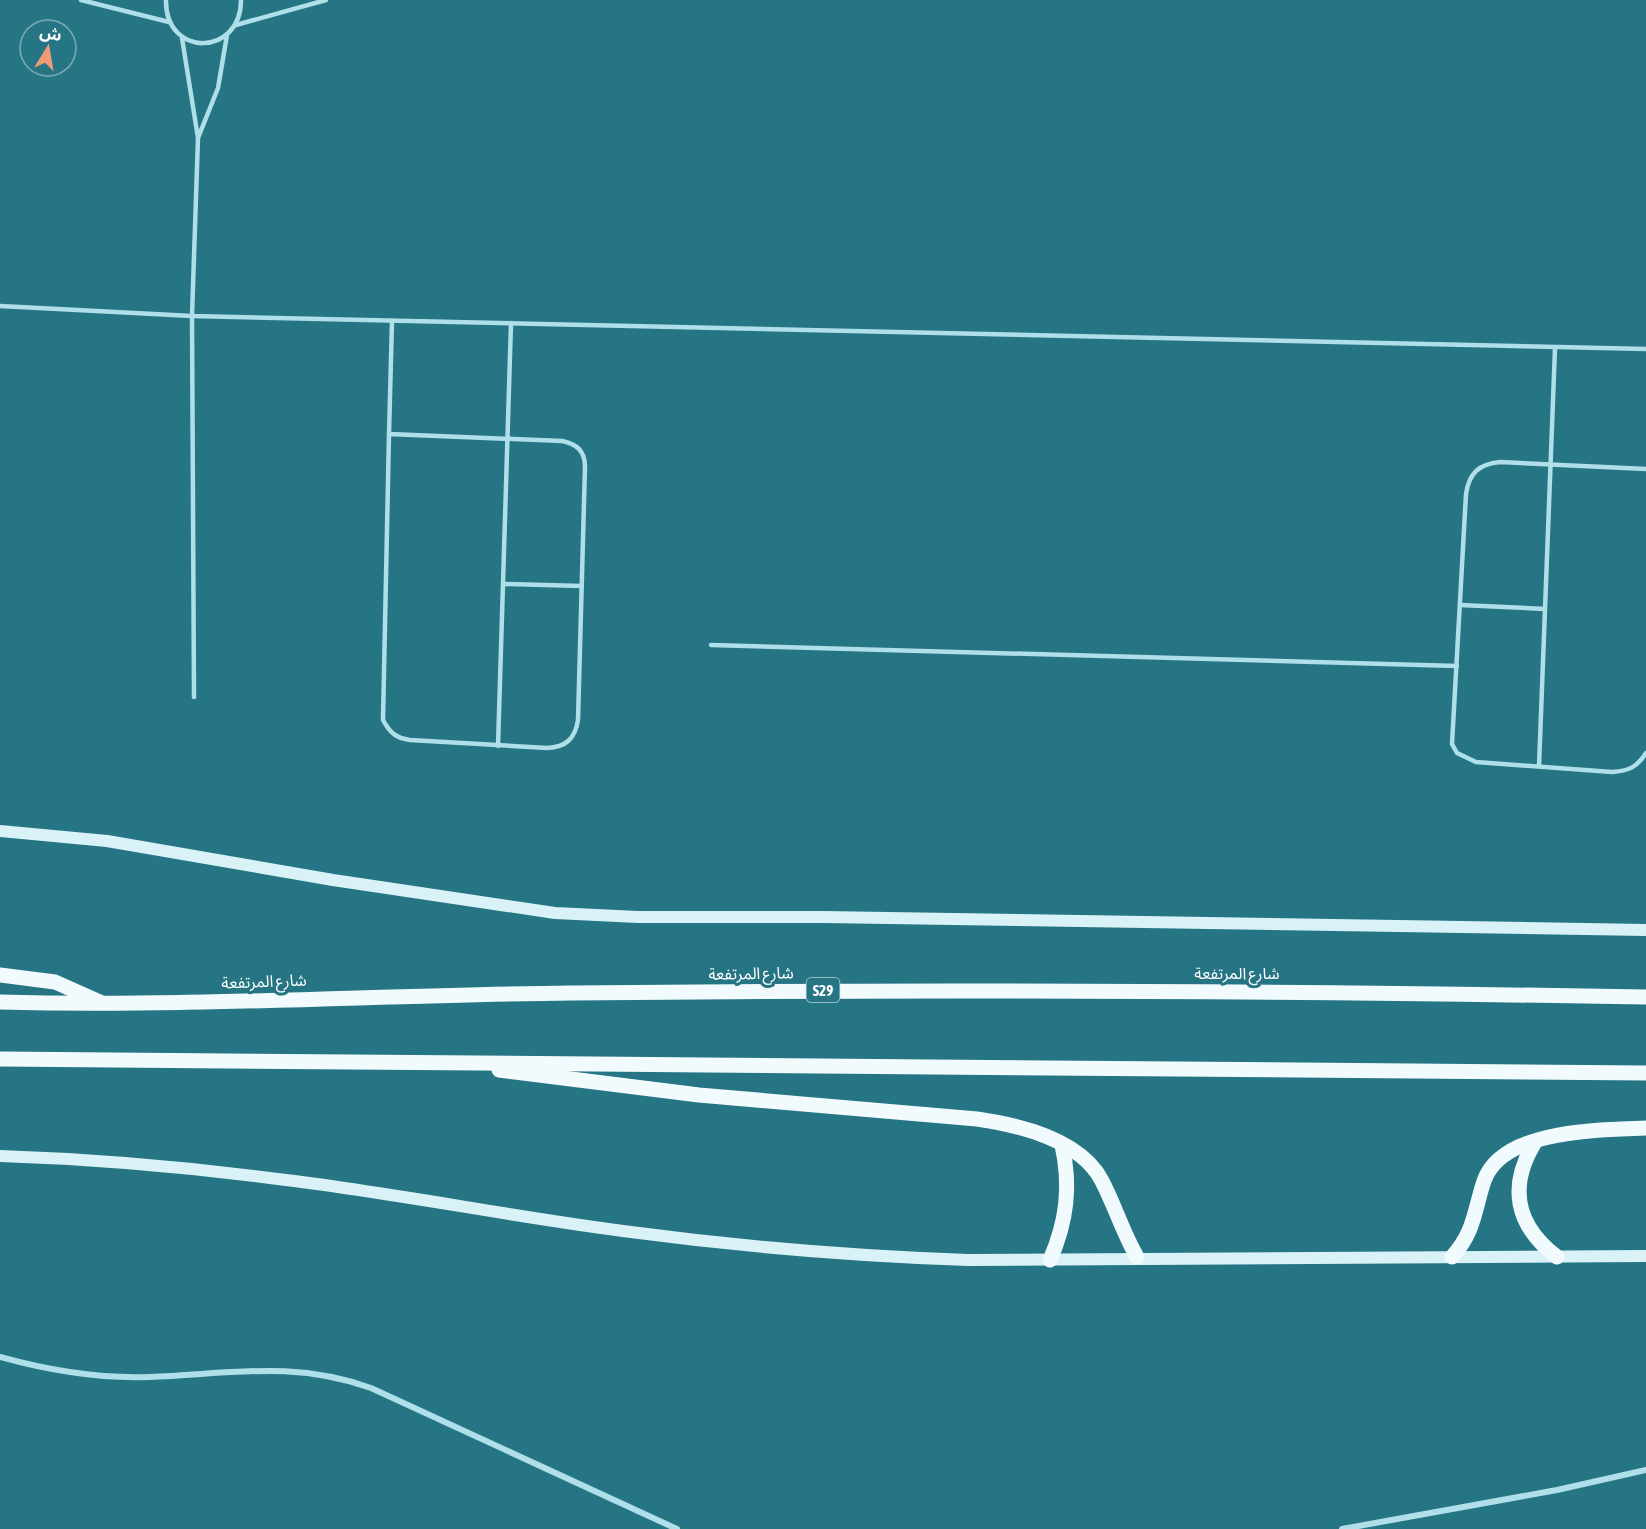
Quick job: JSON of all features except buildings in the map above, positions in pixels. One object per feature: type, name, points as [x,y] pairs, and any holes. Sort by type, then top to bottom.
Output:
[{"type":"main road","points":[[0,831],[107,841],[333,880],[579,914],[638,917],[823,917],[1646,930]]},
{"type":"main road","points":[[0,975],[55,982],[106,1004]]},
{"type":"main road","name":"شارع المرتفعة","points":[[0,1002],[106,1004],[402,994],[845,990],[1305,991],[1646,997]]},
{"type":"main road","points":[[0,1059],[1646,1073]]},
{"type":"main road","points":[[452,1062],[628,1088],[977,1119],[1021,1127],[1081,1156],[1096,1172],[1137,1257]]},
{"type":"main road","points":[[1452,1257],[1472,1227],[1484,1182],[1495,1162],[1513,1148],[1573,1134],[1646,1128]]},
{"type":"main road","points":[[1535,1142],[1522,1167],[1518,1195],[1530,1231],[1557,1257]]},
{"type":"main road","points":[[1050,1260],[1058,1242],[1067,1204],[1067,1174],[1062,1145]]},
{"type":"main road","points":[[0,1156],[105,1161],[278,1179],[713,1243],[883,1257],[1050,1260],[1137,1257],[1646,1256]]},
{"type":"street","points":[[0,1357],[86,1373],[137,1377],[282,1369],[342,1378],[382,1393],[677,1529]]},
{"type":"street","points":[[1342,1529],[1557,1490],[1646,1470]]},
{"type":"lane","points":[[81,0],[169,22]]},
{"type":"lane","points":[[166,0],[169,22],[182,38],[198,138],[192,316],[194,697]]},
{"type":"lane","points":[[182,38],[202,44],[215,42],[227,35],[236,25],[241,12],[241,0]]},
{"type":"lane","points":[[236,25],[327,0]]},
{"type":"lane","points":[[198,138],[218,88],[227,35]]},
{"type":"lane","points":[[0,306],[192,316],[1646,349]]},
{"type":"lane","points":[[389,434],[572,443],[580,448],[585,457],[576,732],[569,742],[559,748],[398,738],[388,730],[383,720],[389,434],[392,321]]},
{"type":"lane","points":[[498,746],[511,323]]},
{"type":"lane","points":[[1539,766],[1555,348]]},
{"type":"lane","points":[[1646,469],[1551,463],[1487,463],[1475,470],[1468,481],[1452,744],[1457,753],[1465,759],[1476,762],[1626,771],[1639,764],[1646,753]]},
{"type":"lane","points":[[504,584],[582,586]]},
{"type":"lane","points":[[1460,605],[1545,609]]},
{"type":"lane","points":[[711,645],[1457,666]]}]
